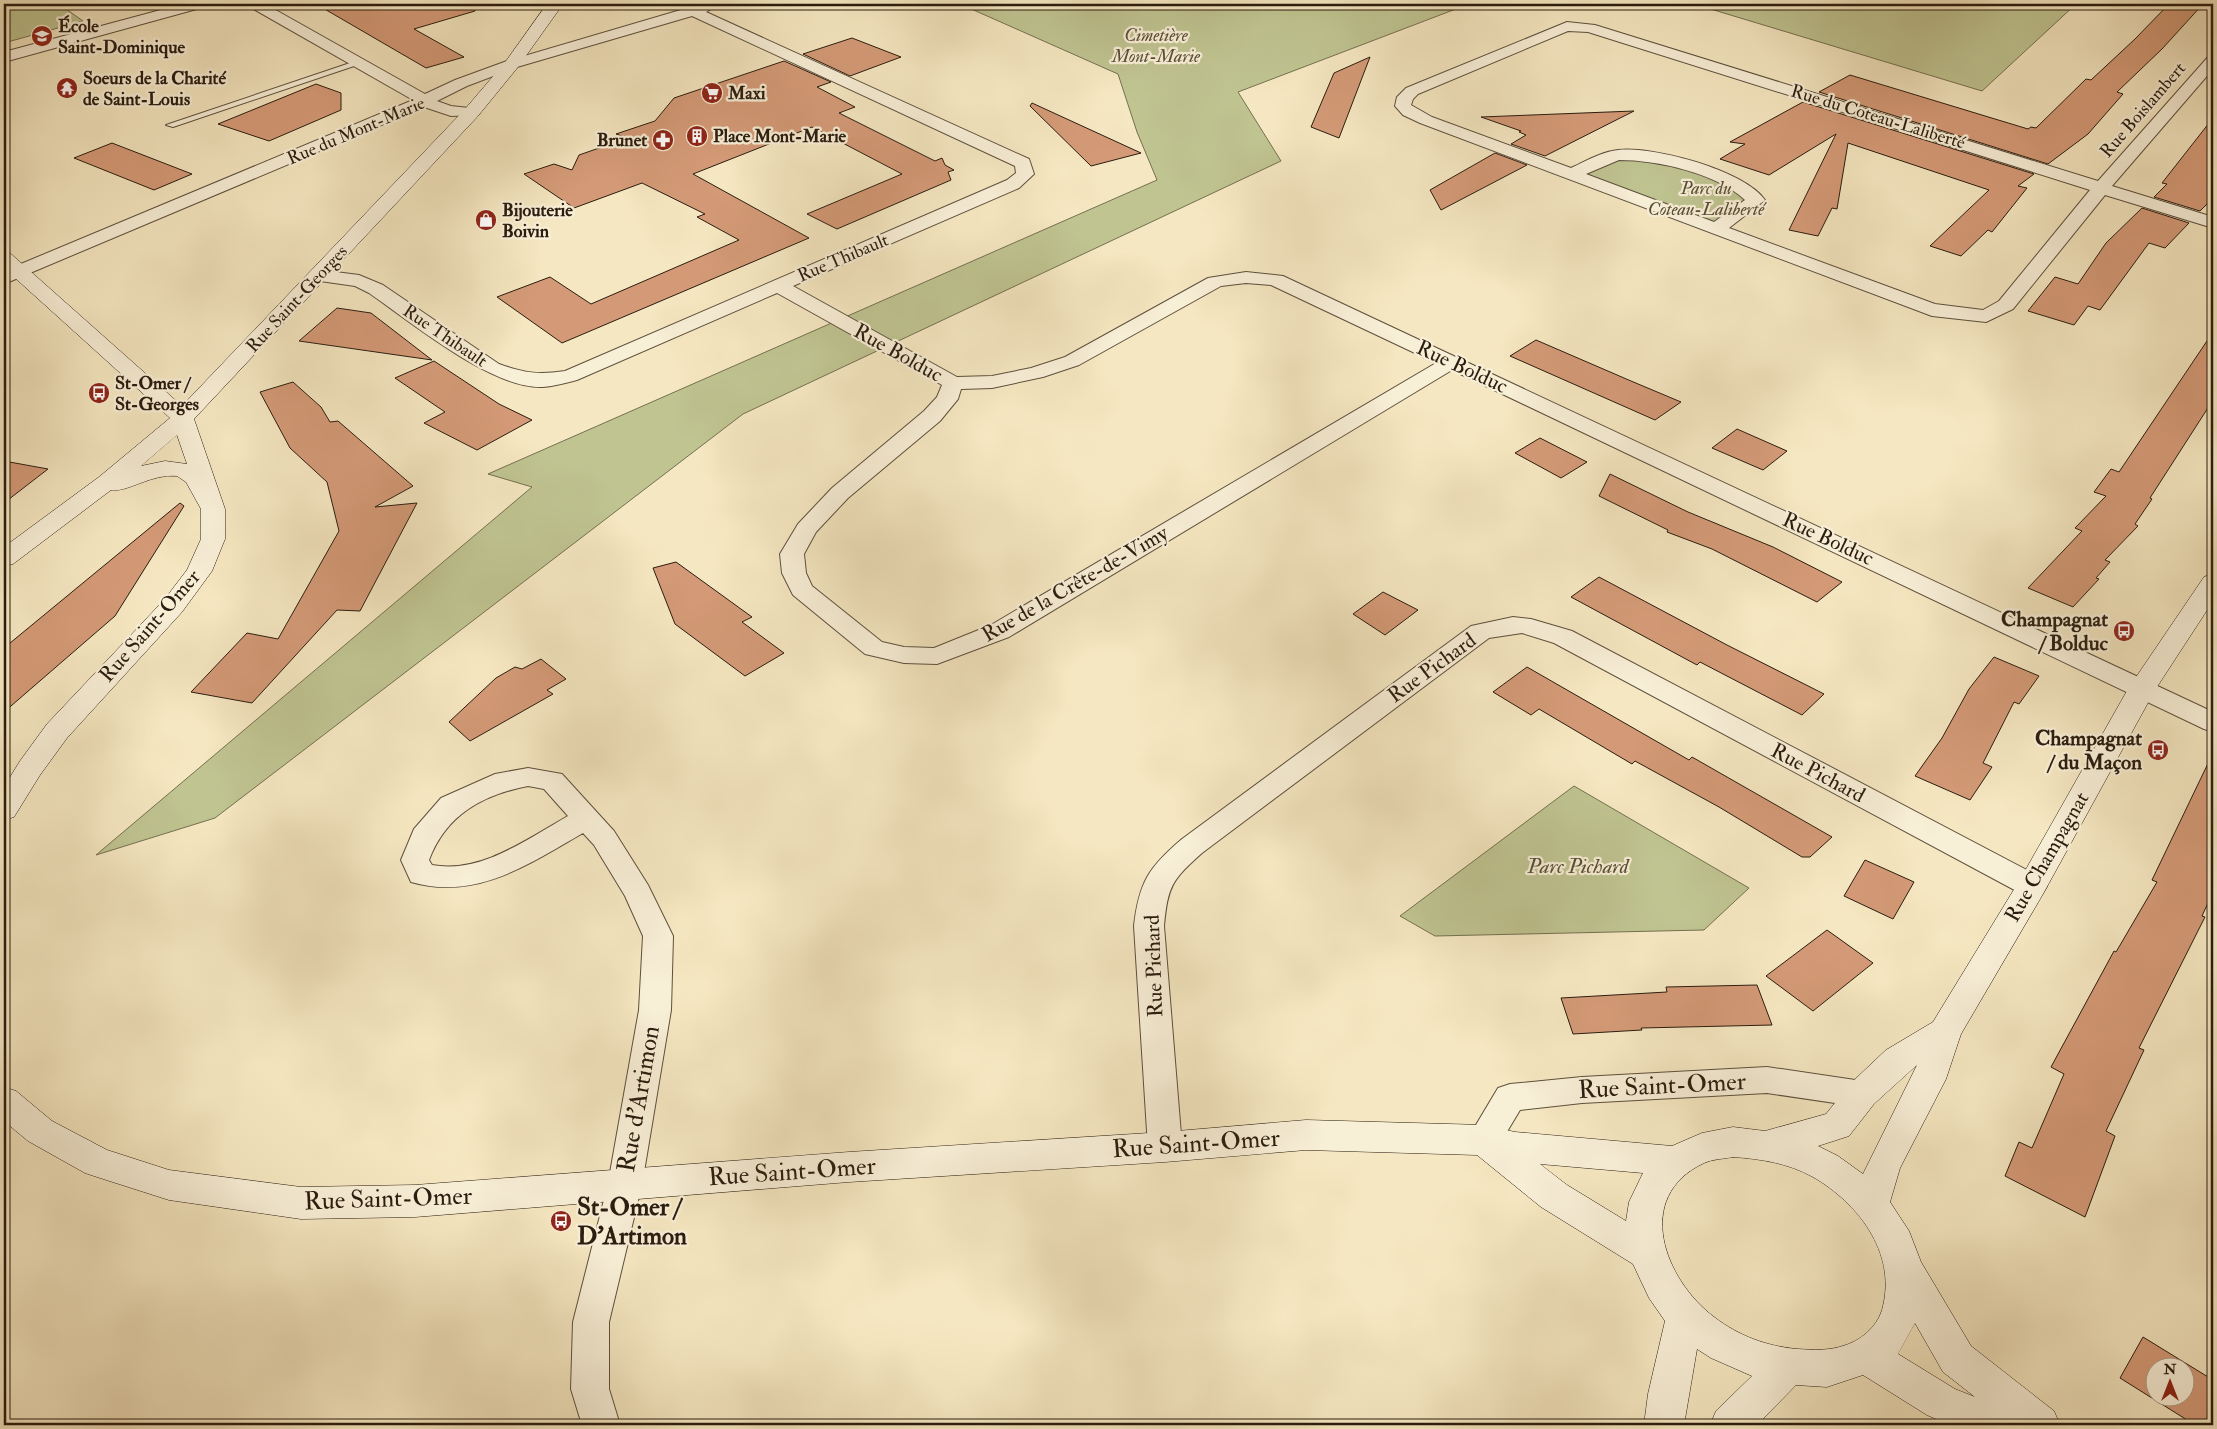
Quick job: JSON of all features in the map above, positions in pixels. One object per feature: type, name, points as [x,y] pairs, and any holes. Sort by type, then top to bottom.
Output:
[{"type":"street","points":[[4,57],[199,4]]},
{"type":"street","points":[[255,4],[436,107],[451,111],[472,112]]},
{"type":"street","name":"Rue Saint-Georges","points":[[4,559],[90,495],[183,418],[320,276],[472,112],[512,64],[555,4]]},
{"type":"street","name":"Rue du Mont-Marie","points":[[9,269],[426,100],[461,83],[512,64],[572,48],[714,4]]},
{"type":"street","name":"Rue Thibault","points":[[320,276],[359,281],[376,289],[492,368],[517,377],[542,381],[570,376],[1013,184],[1025,174],[1023,163],[693,11]]},
{"type":"street","name":"Rue du Coteau-Laliberté","points":[[1567,26],[1590,28],[2102,187],[2006,306],[1986,316],[1932,310],[1426,120],[1409,112],[1403,106],[1405,97],[1412,91],[1555,30],[1567,26]]},
{"type":"street","name":"Rue Boislambert","points":[[2102,187],[2213,60]]},
{"type":"street","points":[[1573,174],[1617,155],[1637,154],[1662,158],[1749,191],[1756,200],[1717,228]]},
{"type":"street","points":[[2102,187],[2213,222]]},
{"type":"street","name":"Rue Saint-Omer","points":[[4,810],[30,768],[57,731],[173,606],[199,571],[213,539],[213,509],[183,418],[9,269]]},
{"type":"street","name":"Rue Bolduc","points":[[778,286],[953,383],[992,382],[1072,361],[1215,282],[1260,276],[1294,287],[2213,723]]},
{"type":"street","name":"Rue de la Crête-de-Vimy","points":[[953,383],[947,399],[932,416],[840,493],[806,529],[792,554],[794,573],[802,590],[874,648],[904,655],[937,656],[1000,631],[1451,362]]},
{"type":"street","points":[[90,495],[142,473],[165,468],[185,471],[193,476],[213,509]]},
{"type":"street","name":"Rue Champagnat","points":[[1872,1204],[1883,1166],[1929,1080],[1945,1031],[2032,886],[2142,689],[2213,582]]},
{"type":"street","name":"Rue Pichard","points":[[1165,1147],[1149,926],[1152,894],[1161,873],[1192,846],[1480,632],[1503,625],[1532,625],[1563,637],[2032,886]]},
{"type":"street","name":"Rue d'Artimon","points":[[586,819],[513,858],[477,874],[448,879],[421,874],[415,860],[424,836],[450,805],[505,781],[528,777],[552,782],[604,838],[638,893],[658,936],[654,1010],[625,1184],[591,1322],[590,1389],[601,1425]]},
{"type":"street","name":"Rue Champagnat","points":[[1767,1145],[1837,1126],[1862,1094],[1898,1060],[1945,1031]]},
{"type":"street","name":"Rue Saint-Omer","points":[[1484,1140],[1510,1098],[1582,1090],[1767,1080],[1862,1094]]},
{"type":"street","name":"Rue Saint-Omer","points":[[4,1101],[40,1131],[97,1162],[169,1185],[301,1203],[414,1201],[849,1167],[1165,1147],[1306,1135],[1484,1140],[1515,1147],[1675,1161]]},
{"type":"street","points":[[1484,1140],[1554,1196],[1646,1252]]},
{"type":"street","points":[[1905,1269],[1905,1303],[1892,1334],[1867,1356],[1829,1368],[1786,1368],[1740,1353],[1715,1340],[1686,1317],[1661,1285],[1646,1252],[1643,1216],[1653,1185],[1675,1161],[1702,1148],[1733,1142],[1767,1145],[1806,1157],[1842,1177],[1872,1204],[1893,1236],[1905,1269],[1956,1359],[2040,1425]]},
{"type":"street","points":[[1664,1425],[1668,1394],[1686,1317]]},
{"type":"street","points":[[1867,1356],[1941,1402],[1994,1425]]},
{"type":"street","points":[[1730,1425],[1786,1368]]},
{"type":"lane","points":[[170,125],[359,63]]},
{"type":"green space","points":[[4,4],[59,4],[83,21],[4,43]]},
{"type":"green space","name":"Cimetière Mont-Marie","points":[[960,4],[1469,4],[1238,92],[1281,161],[743,414],[215,818],[96,855],[532,487],[488,474],[1157,180],[1137,132],[1118,74]]},
{"type":"green space","points":[[1694,4],[2076,4],[1982,91]]},
{"type":"green space","name":"Parc du Coteau-Laliberté","points":[[1617,155],[1691,168],[1756,200],[1717,228],[1573,174]]},
{"type":"green space","name":"Parc Pichard","points":[[1574,786],[1749,888],[1704,930],[1435,936],[1400,916]]},
{"type":"building","points":[[316,4],[474,4],[475,11],[414,29],[464,57],[426,68]]},
{"type":"building","points":[[2169,4],[2203,4],[2162,49],[2117,92],[2123,94],[2088,134],[2048,164],[1819,92],[1850,75],[2028,129],[2031,127],[2036,128],[2086,79],[2091,80],[2135,39]]},
{"type":"building","points":[[852,38],[901,57],[850,76],[803,54]]},
{"type":"building","points":[[1370,57],[1339,138],[1311,127],[1334,73]]},
{"type":"building","points":[[784,61],[831,82],[817,87],[855,107],[839,113],[935,161],[942,158],[945,165],[954,170],[948,172],[951,180],[837,229],[807,214],[902,174],[812,127],[693,174],[809,238],[562,343],[497,297],[550,277],[591,304],[739,240],[697,217],[705,214],[642,183],[574,208],[524,174],[554,164],[572,170],[579,155],[628,138],[616,134],[655,121],[674,98]]},
{"type":"building","points":[[316,84],[341,93],[341,110],[269,141],[218,124]]},
{"type":"building","points":[[1803,102],[2034,174],[2018,186],[2027,188],[1992,232],[1988,230],[1961,256],[1930,246],[1989,190],[1848,143],[1837,209],[1832,208],[1818,236],[1789,230],[1836,134],[1769,175],[1720,159],[1745,144],[1730,142]]},
{"type":"building","points":[[1032,103],[1141,153],[1091,166],[1030,106]]},
{"type":"building","points":[[1634,111],[1545,156],[1511,144],[1526,135],[1519,132],[1521,131],[1481,117]]},
{"type":"building","points":[[2213,118],[2213,198],[2200,211],[2154,197],[2167,184],[2162,183]]},
{"type":"building","points":[[112,143],[192,174],[154,190],[74,158]]},
{"type":"building","points":[[1495,153],[1527,165],[1441,210],[1430,190]]},
{"type":"building","points":[[2142,208],[2189,223],[2165,248],[2149,243],[2100,310],[2088,306],[2074,325],[2028,311],[2055,277],[2078,284],[2106,243]]},
{"type":"building","points":[[337,308],[371,313],[432,360],[299,341]]},
{"type":"building","points":[[2213,332],[2213,400],[2150,498],[2152,499],[2135,524],[2138,526],[2105,560],[2110,562],[2096,578],[2099,579],[2073,607],[2028,588],[2082,531],[2075,528],[2106,496],[2094,492],[2111,469],[2119,472]]},
{"type":"building","points":[[1536,340],[1681,402],[1655,420],[1510,356]]},
{"type":"building","points":[[434,361],[499,404],[532,420],[477,450],[424,423],[445,412],[395,378]]},
{"type":"building","points":[[293,382],[321,407],[330,422],[338,421],[413,486],[375,507],[417,503],[360,611],[337,610],[252,703],[191,692],[247,633],[278,639],[339,531],[327,482],[290,448],[260,392]]},
{"type":"building","points":[[1737,429],[1787,451],[1763,470],[1712,448]]},
{"type":"building","points":[[1540,438],[1587,462],[1561,478],[1515,453]]},
{"type":"building","points":[[4,461],[48,469],[4,503]]},
{"type":"building","points":[[1610,474],[1688,512],[1773,547],[1842,582],[1817,602],[1712,549],[1667,532],[1668,530],[1599,496]]},
{"type":"building","points":[[180,503],[184,506],[115,616],[4,712],[4,648]]},
{"type":"building","points":[[676,562],[752,617],[742,622],[784,653],[745,676],[675,624],[653,568]]},
{"type":"building","points":[[1599,577],[1824,694],[1802,715],[1700,662],[1697,665],[1571,597]]},
{"type":"building","points":[[1383,592],[1418,610],[1385,635],[1353,614]]},
{"type":"building","points":[[1994,657],[2039,676],[2019,704],[2014,702],[1983,763],[1992,767],[1970,800],[1915,776],[1942,738],[1969,689]]},
{"type":"building","points":[[541,659],[566,679],[547,690],[553,694],[470,741],[449,722],[496,678],[515,667],[522,669]]},
{"type":"building","points":[[1527,667],[1689,760],[1692,757],[1832,837],[1810,857],[1802,857],[1719,807],[1635,761],[1632,764],[1539,709],[1531,715],[1493,692]]},
{"type":"building","points":[[2213,753],[2213,892],[2202,916],[2205,917],[2139,1048],[2144,1050],[2106,1131],[2115,1136],[2085,1217],[2005,1176],[2019,1142],[2032,1148],[2064,1074],[2051,1067],[2114,951],[2116,952],[2157,882],[2152,880]]},
{"type":"building","points":[[1865,860],[1914,882],[1893,919],[1844,896]]},
{"type":"building","points":[[1827,930],[1873,963],[1813,1011],[1766,976]]},
{"type":"building","points":[[1757,985],[1772,1025],[1641,1028],[1642,1030],[1573,1034],[1561,998],[1667,992],[1666,987]]},
{"type":"building","points":[[2143,1337],[2174,1356],[2144,1356],[2144,1393],[2120,1378]]},
{"type":"building","points":[[2194,1368],[2213,1380],[2213,1425],[2195,1425],[2165,1406],[2194,1406]]},
{"type":"place","name":"École Saint-Dominique","points":[[42,36]]},
{"type":"place","name":"Soeurs de la Charité de Saint-Louis","points":[[67,88]]},
{"type":"place","name":"Maxi","points":[[712,93]]},
{"type":"place","name":"Place Mont-Marie","points":[[697,136]]},
{"type":"place","name":"Brunet","points":[[663,140]]},
{"type":"place","name":"Bijouterie Boivin","points":[[486,220]]},
{"type":"place","name":"St-Omer / St-Georges","points":[[99,393]]},
{"type":"place","name":"Champagnat / Bolduc","points":[[2124,631]]},
{"type":"place","name":"Champagnat / du Maçon","points":[[2158,750]]},
{"type":"place","name":"St-Omer / D'Artimon","points":[[561,1221]]}]
